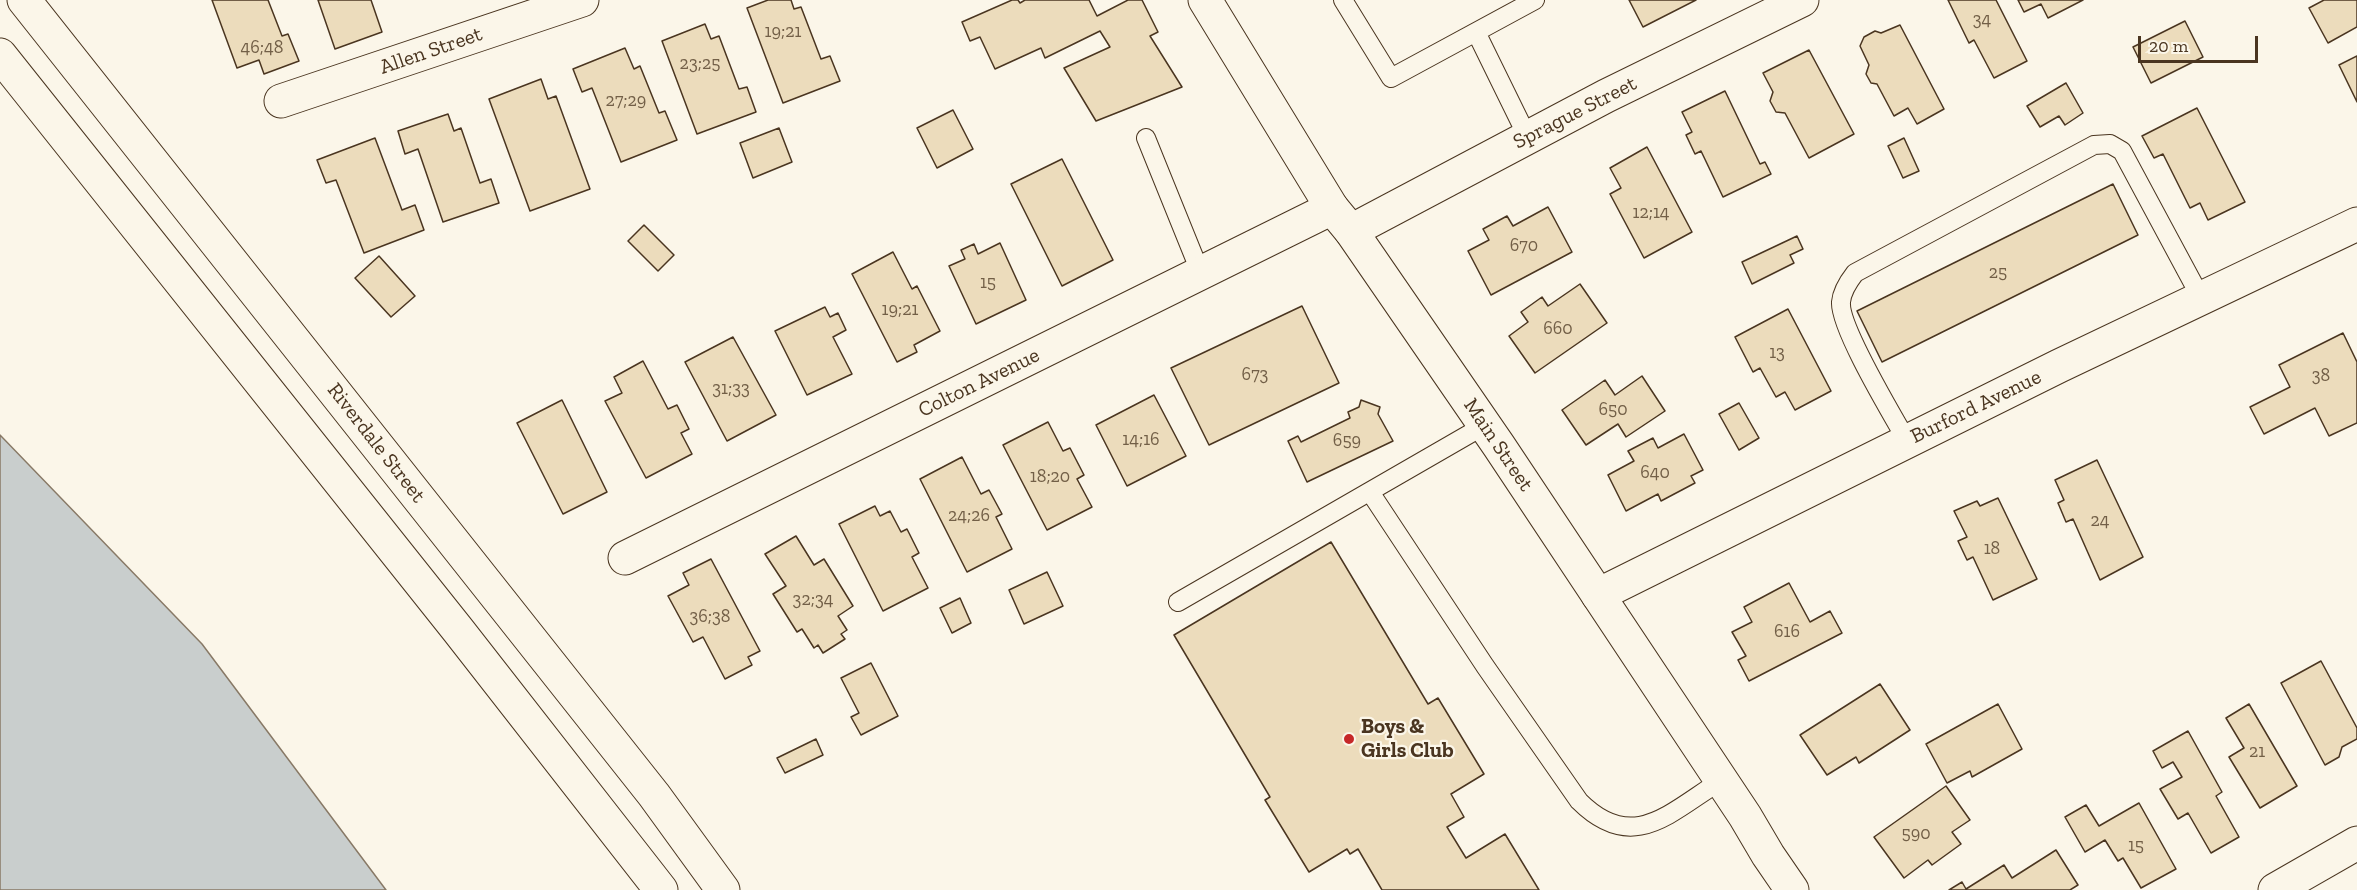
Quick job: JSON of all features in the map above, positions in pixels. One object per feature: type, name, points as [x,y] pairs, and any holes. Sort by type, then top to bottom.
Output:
[{"type":"main road","name":"Riverdale Street","points":[[24,0],[654,795],[723,890]]},
{"type":"main road","name":"Allen Street","points":[[281,101],[582,0]]},
{"type":"main road","name":"Main Street","points":[[1205,0],[1342,220],[1485,425],[1722,780],[1792,890]]},
{"type":"main road","name":"Sprague Street","points":[[1342,220],[1528,138],[1802,0]]},
{"type":"main road","points":[[0,55],[472,648],[661,890]]},
{"type":"main road","name":"Colton Avenue","points":[[625,558],[1200,274],[1342,220]]},
{"type":"main road","name":"Burford Avenue","points":[[1598,595],[1907,441],[2357,224]]},
{"type":"main road","points":[[2275,890],[2357,843]]},
{"type":"lane","points":[[1343,0],[1391,78],[1535,0]]},
{"type":"lane","points":[[1476,32],[1528,138]]},
{"type":"lane","points":[[1146,138],[1200,274]]},
{"type":"lane","points":[[1907,441],[1846,324],[1840,304],[1844,288],[1855,273],[2094,145],[2110,144],[2121,151],[2201,298]]},
{"type":"lane","points":[[1178,602],[1485,425]]},
{"type":"lane","points":[[1370,492],[1485,666],[1579,801],[1593,815],[1614,826],[1634,828],[1653,823],[1722,780]]},
{"type":"shaded area","points":[[0,435],[202,644],[386,890],[0,890]]},
{"type":"building","points":[[212,0],[268,0],[282,36],[288,34],[299,61],[264,74],[259,60],[237,68]]},
{"type":"building","points":[[318,0],[371,0],[382,32],[335,49]]},
{"type":"building","points":[[768,0],[791,0],[794,9],[801,7],[821,59],[830,56],[840,81],[783,103],[747,8]]},
{"type":"building","points":[[1012,0],[1018,0],[1020,3],[1025,0],[1089,0],[1097,16],[1128,0],[1142,0],[1158,32],[1150,36],[1182,87],[1096,121],[1064,68],[1110,47],[1100,31],[1045,58],[1041,48],[995,69],[980,37],[970,41],[962,22]]},
{"type":"building","points":[[1629,0],[1696,0],[1643,27]]},
{"type":"building","points":[[1948,0],[1996,0],[2027,61],[1994,78],[1974,40],[1969,43]]},
{"type":"building","points":[[2018,0],[2083,0],[2048,18],[2041,4],[2024,12]]},
{"type":"building","points":[[2324,0],[2357,0],[2357,27],[2328,43],[2309,8]]},
{"type":"building","points":[[2185,21],[2203,57],[2151,83],[2133,47]]},
{"type":"building","points":[[705,24],[711,39],[719,36],[739,89],[747,87],[756,112],[697,134],[662,41]]},
{"type":"building","points":[[1900,25],[1944,109],[1917,124],[1908,108],[1894,116],[1877,84],[1871,83],[1866,74],[1869,65],[1860,46],[1864,37],[1875,31],[1881,33]]},
{"type":"building","points":[[625,48],[634,69],[640,66],[659,113],[665,111],[677,140],[621,162],[592,88],[582,92],[573,69]]},
{"type":"building","points":[[1809,50],[1854,134],[1809,158],[1785,113],[1776,112],[1770,101],[1773,92],[1763,73]]},
{"type":"building","points":[[2357,56],[2357,102],[2339,65]]},
{"type":"building","points":[[541,79],[548,99],[556,96],[590,189],[530,211],[489,99]]},
{"type":"building","points":[[2066,83],[2083,113],[2065,125],[2059,116],[2040,127],[2027,106]]},
{"type":"building","points":[[1725,91],[1760,164],[1765,162],[1771,174],[1723,197],[1701,151],[1695,154],[1686,135],[1692,132],[1682,112]]},
{"type":"building","points":[[2197,108],[2245,202],[2208,220],[2200,203],[2190,208],[2163,154],[2154,158],[2142,136]]},
{"type":"building","points":[[953,110],[973,149],[937,168],[917,128]]},
{"type":"building","points":[[448,114],[454,131],[461,128],[480,183],[491,179],[499,203],[443,222],[418,149],[405,154],[398,131]]},
{"type":"building","points":[[779,128],[792,162],[753,178],[740,143]]},
{"type":"building","points":[[375,138],[402,210],[415,205],[424,230],[364,253],[336,180],[326,183],[317,160]]},
{"type":"building","points":[[1904,138],[1919,171],[1903,178],[1888,146]]},
{"type":"building","points":[[1647,147],[1692,232],[1644,258],[1610,194],[1621,188],[1610,168]]},
{"type":"building","points":[[1062,159],[1113,260],[1062,286],[1011,184]]},
{"type":"building","points":[[2113,184],[2138,235],[1882,362],[1857,311]]},
{"type":"building","points":[[1548,207],[1572,252],[1491,295],[1468,251],[1489,240],[1483,229],[1507,216],[1513,226]]},
{"type":"building","points":[[644,225],[674,255],[658,271],[628,241]]},
{"type":"building","points":[[1797,236],[1803,249],[1790,255],[1794,263],[1752,284],[1742,262]]},
{"type":"building","points":[[1000,243],[1026,300],[976,324],[949,266],[965,259],[961,250],[974,244],[978,254]]},
{"type":"building","points":[[893,252],[912,289],[917,286],[940,331],[914,345],[917,352],[897,362],[852,274]]},
{"type":"building","points":[[379,256],[415,296],[391,317],[355,278]]},
{"type":"building","points":[[1580,284],[1607,323],[1535,373],[1509,336],[1528,322],[1521,312],[1542,297],[1548,306]]},
{"type":"building","points":[[1302,306],[1339,383],[1209,445],[1171,368]]},
{"type":"building","points":[[825,307],[830,317],[838,313],[846,330],[833,337],[852,374],[807,395],[775,331]]},
{"type":"building","points":[[1788,309],[1831,391],[1795,410],[1785,392],[1776,397],[1760,368],[1753,372],[1735,337]]},
{"type":"building","points":[[2343,333],[2357,362],[2357,423],[2329,436],[2315,408],[2264,434],[2250,407],[2290,387],[2279,365]]},
{"type":"building","points":[[733,337],[776,415],[727,441],[685,362]]},
{"type":"building","points":[[643,361],[668,409],[677,405],[689,429],[681,433],[692,454],[646,478],[605,401],[622,393],[614,377]]},
{"type":"building","points":[[1642,376],[1665,411],[1626,437],[1618,424],[1586,445],[1562,410],[1605,380],[1615,395]]},
{"type":"building","points":[[1154,395],[1186,456],[1127,486],[1096,425]]},
{"type":"building","points":[[562,400],[607,492],[563,514],[517,423]]},
{"type":"building","points":[[1361,400],[1380,407],[1378,414],[1393,441],[1307,482],[1288,441],[1298,436],[1301,442],[1350,418],[1348,412],[1359,407]]},
{"type":"building","points":[[1739,403],[1759,438],[1739,450],[1719,414]]},
{"type":"building","points":[[1048,422],[1063,451],[1070,448],[1084,475],[1077,479],[1092,507],[1047,530],[1003,445]]},
{"type":"building","points":[[1684,434],[1703,470],[1691,476],[1695,483],[1661,501],[1658,494],[1626,511],[1608,475],[1634,461],[1628,451],[1653,438],[1658,448]]},
{"type":"building","points":[[962,457],[981,494],[989,490],[1002,514],[996,517],[1012,549],[967,572],[920,479]]},
{"type":"building","points":[[2097,460],[2143,557],[2100,580],[2073,519],[2066,522],[2058,503],[2064,500],[2055,480]]},
{"type":"building","points":[[1998,498],[2037,579],[1993,600],[1973,557],[1967,560],[1958,541],[1967,537],[1954,511],[1977,501],[1980,506]]},
{"type":"building","points":[[875,506],[880,516],[890,511],[901,532],[907,529],[919,553],[912,557],[928,588],[883,611],[839,524]]},
{"type":"building","points":[[796,536],[814,565],[824,559],[853,606],[838,616],[847,630],[841,634],[845,639],[823,653],[818,645],[814,648],[802,629],[797,632],[773,594],[786,586],[765,554]]},
{"type":"building","name":"Boys & Girls Club","points":[[1331,542],[1428,704],[1438,698],[1484,774],[1451,794],[1464,817],[1447,827],[1466,858],[1505,834],[1539,890],[1382,890],[1358,849],[1350,854],[1347,849],[1309,872],[1265,800],[1270,797],[1174,635]]},
{"type":"building","points":[[711,559],[760,651],[748,657],[752,665],[725,679],[703,637],[693,642],[668,596],[689,585],[683,573]]},
{"type":"building","points":[[1047,572],[1063,606],[1024,624],[1009,590]]},
{"type":"building","points":[[1789,583],[1810,622],[1830,611],[1842,633],[1749,681],[1738,660],[1746,656],[1732,632],[1752,622],[1744,607]]},
{"type":"building","points":[[960,598],[971,623],[952,633],[940,608]]},
{"type":"building","points":[[2321,661],[2357,728],[2357,739],[2342,747],[2339,757],[2325,765],[2281,683]]},
{"type":"building","points":[[871,663],[898,716],[861,735],[851,717],[859,713],[841,678]]},
{"type":"building","points":[[1880,684],[1910,730],[1859,763],[1856,757],[1827,775],[1800,735]]},
{"type":"building","points":[[1998,704],[2022,749],[1972,777],[1970,771],[1947,783],[1926,744]]},
{"type":"building","points":[[2249,704],[2297,786],[2260,808],[2229,757],[2244,748],[2226,718]]},
{"type":"building","points":[[2188,731],[2222,792],[2216,796],[2239,837],[2211,853],[2188,813],[2178,819],[2160,789],[2182,777],[2173,762],[2162,768],[2153,751]]},
{"type":"building","points":[[816,739],[823,755],[785,773],[777,758]]},
{"type":"building","points":[[1946,786],[1970,820],[1952,832],[1961,844],[1932,865],[1928,860],[1904,878],[1874,837]]},
{"type":"building","points":[[2139,803],[2176,869],[2141,888],[2123,858],[2118,861],[2105,840],[2085,852],[2065,817],[2086,805],[2099,826]]},
{"type":"building","points":[[2056,850],[2078,885],[2070,890],[1949,890],[1962,882],[1966,889],[2004,865],[2012,878]]},
{"type":"place","name":"Boys & Girls Club","points":[[1349,739]]}]
